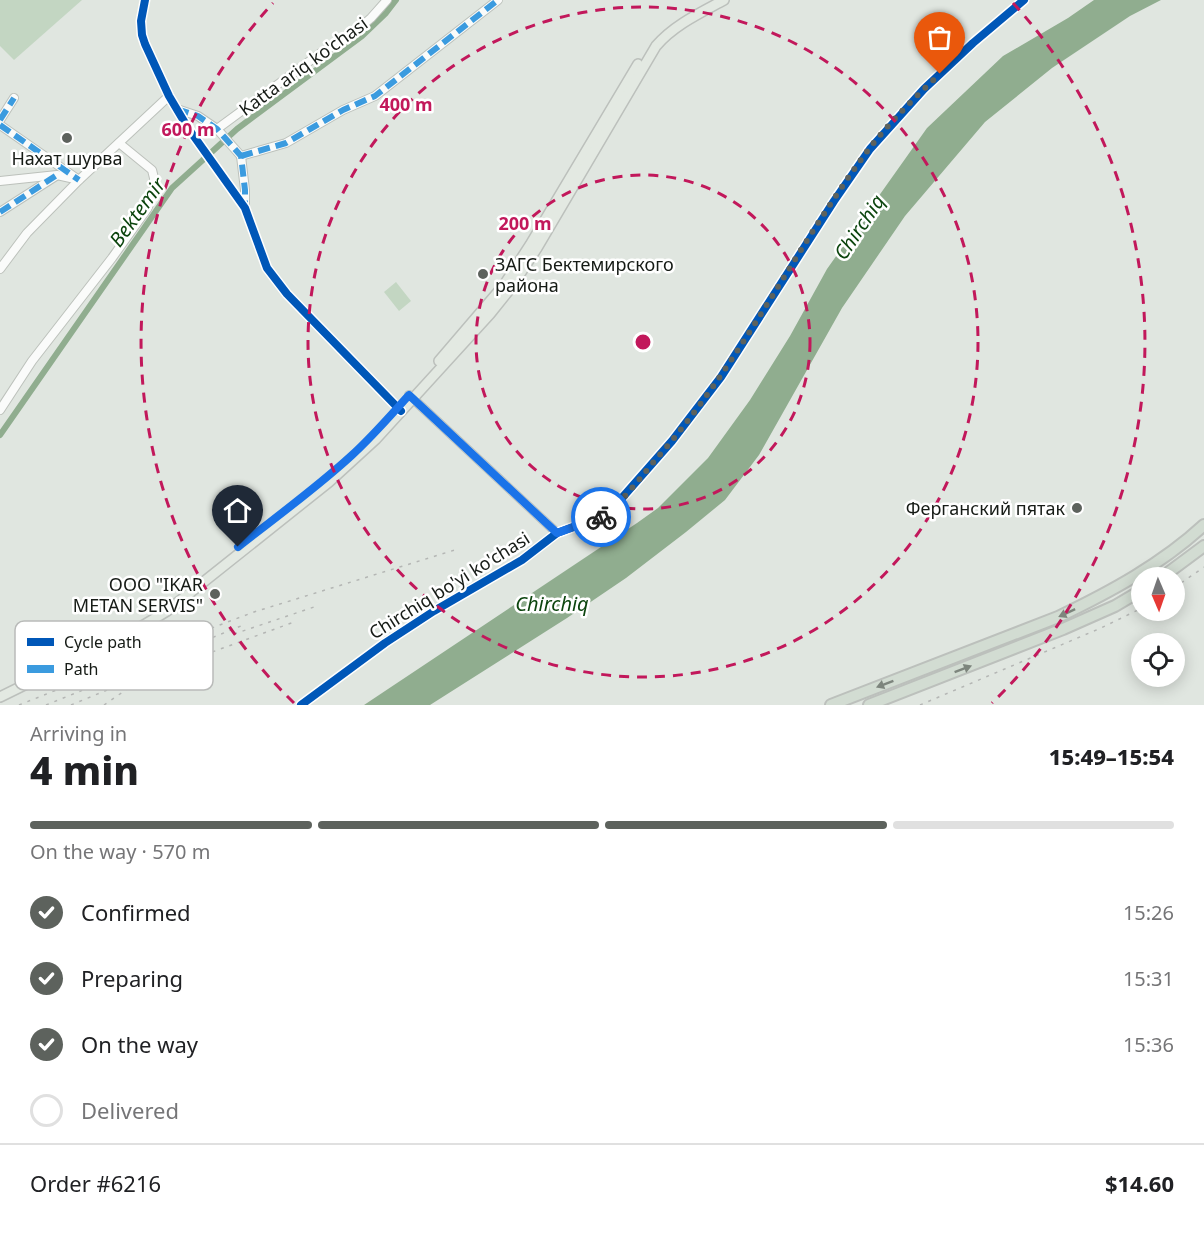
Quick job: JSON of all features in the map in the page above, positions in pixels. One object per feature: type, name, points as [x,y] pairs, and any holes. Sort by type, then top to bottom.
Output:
[{"type":"highway","points":[[831,705],[1049,621],[1091,601],[1165,556],[1204,525]]},
{"type":"highway","points":[[1176,567],[1204,546]]},
{"type":"highway","points":[[869,705],[1063,629],[1131,597]]},
{"type":"highway","points":[[1091,601],[1097,614]]},
{"type":"main road","points":[[148,621],[327,480],[400,410],[490,314],[510,289],[651,42],[674,22],[713,0]]},
{"type":"main road","points":[[533,246],[656,46],[676,27],[724,0]]},
{"type":"main road","points":[[142,621],[165,609]]},
{"type":"main road","points":[[0,690],[15,683]]},
{"type":"main road","points":[[0,697],[15,690]]},
{"type":"street","points":[[145,0],[141,16],[143,40],[169,96],[195,138],[245,208],[267,268],[287,294],[400,410]]},
{"type":"street","name":"Katta ariq ko'chasi","points":[[219,132],[322,52],[350,36],[387,0]]},
{"type":"street","points":[[241,156],[286,142],[343,110],[375,96],[498,0]]},
{"type":"street","name":"Chirchiq bo'yi ko'chasi","points":[[301,705],[385,643],[434,611],[522,560],[557,533],[609,512],[672,441],[721,377],[870,149],[924,89],[1024,0]]},
{"type":"street","points":[[0,269],[27,233],[79,180],[169,96]]},
{"type":"street","points":[[0,120],[14,98]]},
{"type":"street","points":[[177,109],[198,116],[219,132],[241,156],[245,208]]},
{"type":"street","points":[[0,125],[79,180]]},
{"type":"street","points":[[0,410],[32,361],[147,209],[154,188],[152,170],[119,143]]},
{"type":"street","points":[[0,181],[57,175],[79,180]]},
{"type":"street","points":[[0,212],[57,175]]},
{"type":"street","points":[[411,397],[557,533]]},
{"type":"shaded area","points":[[0,0],[82,0],[14,60],[0,46]]},
{"type":"shaded area","points":[[396,282],[411,301],[399,311],[384,292]]},
{"type":"water","name":"Chirchiq","points":[[1094,0],[1161,0],[1130,16],[1052,68],[985,122],[905,216],[842,308],[759,455],[725,500],[626,578],[430,705],[364,705],[658,508],[708,458],[750,400],[790,336],[827,269],[927,128],[1003,56]]},
{"type":"waterway","name":"Bektemir","points":[[0,435],[172,188],[237,129],[362,36],[396,0]]},
{"type":"railway","points":[[213,628],[254,612],[458,549]]},
{"type":"railway","points":[[1185,580],[1204,567]]},
{"type":"railway","points":[[234,634],[317,606]]},
{"type":"railway","points":[[920,705],[1131,613]]},
{"type":"railway","points":[[213,652],[294,622]]},
{"type":"railway","points":[[213,637],[241,626]]},
{"type":"railway","points":[[19,705],[57,690]]},
{"type":"railway","points":[[46,705],[83,690]]},
{"type":"railway","points":[[71,705],[107,690]]},
{"type":"railway","points":[[104,705],[126,690]]},
{"type":"marked path","points":[[241,156],[286,143],[343,110],[375,96],[498,0]]},
{"type":"marked path","points":[[0,120],[14,98]]},
{"type":"marked path","points":[[177,109],[198,116],[217,129],[241,156],[245,206]]},
{"type":"marked path","points":[[0,125],[79,180]]},
{"type":"marked path","points":[[0,212],[57,175]]},
{"type":"cycle path","points":[[145,0],[141,21],[145,44],[169,96],[188,128],[245,208],[267,268],[287,294],[401,411]]},
{"type":"cycle path","points":[[301,705],[385,643],[434,611],[522,560],[557,533],[603,516],[614,507],[672,441],[721,377],[870,149],[924,89],[1024,0]]},
{"type":"way so far","points":[[601,517],[614,507],[672,441],[721,377],[870,149],[940,74]]},
{"type":"place","name":"Нахат шурва","points":[[67,138]]},
{"type":"place","name":"ЗАГС Бектемирского района","points":[[483,274]]},
{"type":"place","name":"Ферганский пятак","points":[[1077,508]]},
{"type":"place","name":"OOO \"IKAR METAN SERVIS\"","points":[[215,594]]},
{"type":"route","points":[[238,547],[351,456],[409,395],[557,533],[601,517]]}]
